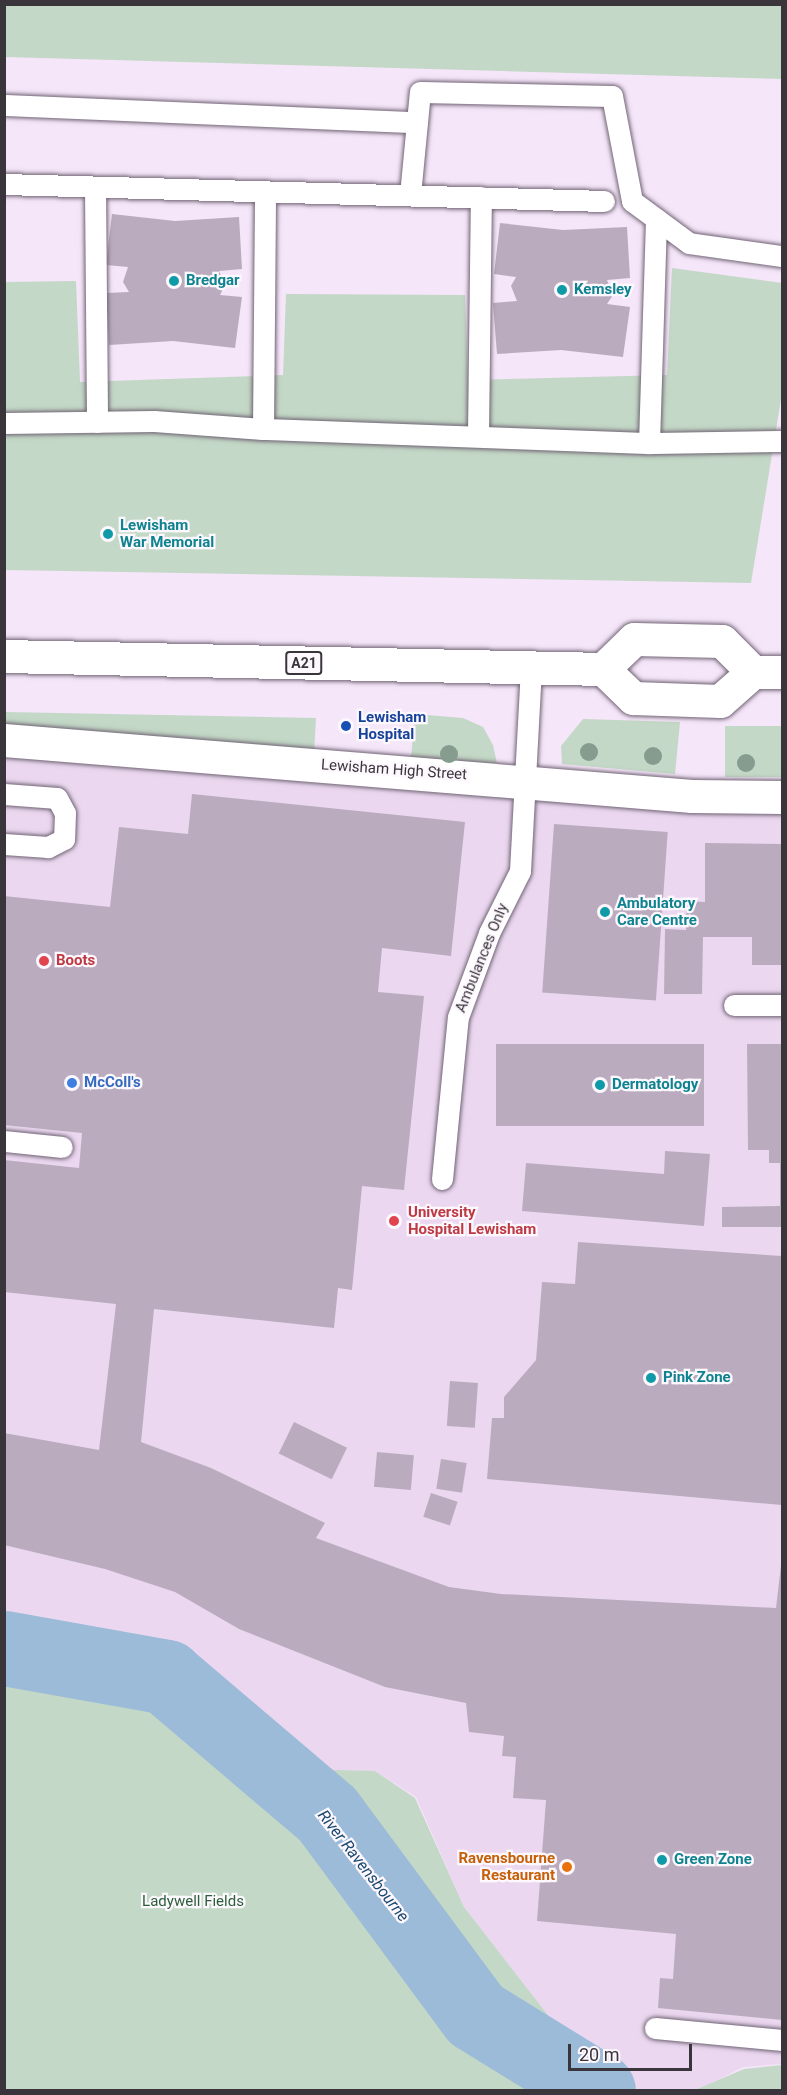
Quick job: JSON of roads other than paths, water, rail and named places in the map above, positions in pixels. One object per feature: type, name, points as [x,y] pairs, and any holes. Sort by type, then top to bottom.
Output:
[{"type":"main road","points":[[634,639],[722,641],[768,672],[720,701],[633,698],[603,669],[634,639]]},
{"type":"main road","name":"A21","points":[[4,656],[603,669]]},
{"type":"main road","name":"Lewisham High Street","points":[[4,740],[528,780],[692,796],[783,797]]},
{"type":"lane","points":[[410,195],[420,92],[612,96],[632,201],[689,243],[783,256]]},
{"type":"lane","points":[[4,105],[417,122]]},
{"type":"lane","points":[[4,184],[604,201]]},
{"type":"lane","points":[[95,187],[97,422]]},
{"type":"lane","points":[[263,429],[265,191]]},
{"type":"lane","points":[[478,435],[481,197]]},
{"type":"lane","points":[[649,443],[656,219]]},
{"type":"lane","points":[[4,423],[97,422],[649,443],[783,441]]},
{"type":"lane","name":"Ambulances Only","points":[[442,1179],[458,1017],[489,933],[520,871],[528,780],[531,668]]},
{"type":"lane","points":[[4,795],[57,798],[65,813],[64,839],[48,847],[4,844]]},
{"type":"lane","points":[[734,1005],[783,1005]]},
{"type":"lane","points":[[4,1141],[62,1147]]},
{"type":"lane","points":[[655,2028],[783,2040]]},
{"type":"waterway","name":"River Ravensbourne","points":[[4,1648],[166,1677],[327,1814],[476,2015],[598,2090]]},
{"type":"place","name":"Bredgar","points":[[174,281]]},
{"type":"place","name":"Kemsley","points":[[562,290]]},
{"type":"place","name":"Lewisham War Memorial","points":[[108,534]]},
{"type":"place","name":"Lewisham Hospital","points":[[346,726]]},
{"type":"place","name":"Ambulatory Care Centre","points":[[605,912]]},
{"type":"place","name":"Boots","points":[[44,961]]},
{"type":"place","name":"McColl's","points":[[72,1083]]},
{"type":"place","name":"Dermatology","points":[[600,1085]]},
{"type":"place","name":"University Hospital Lewisham","points":[[394,1221]]},
{"type":"place","name":"Pink Zone","points":[[651,1378]]},
{"type":"place","name":"Green Zone","points":[[662,1860]]},
{"type":"place","name":"Ravensbourne Restaurant","points":[[567,1867]]},
{"type":"park label","name":"Ladywell Fields","points":[[193,1902]]}]
